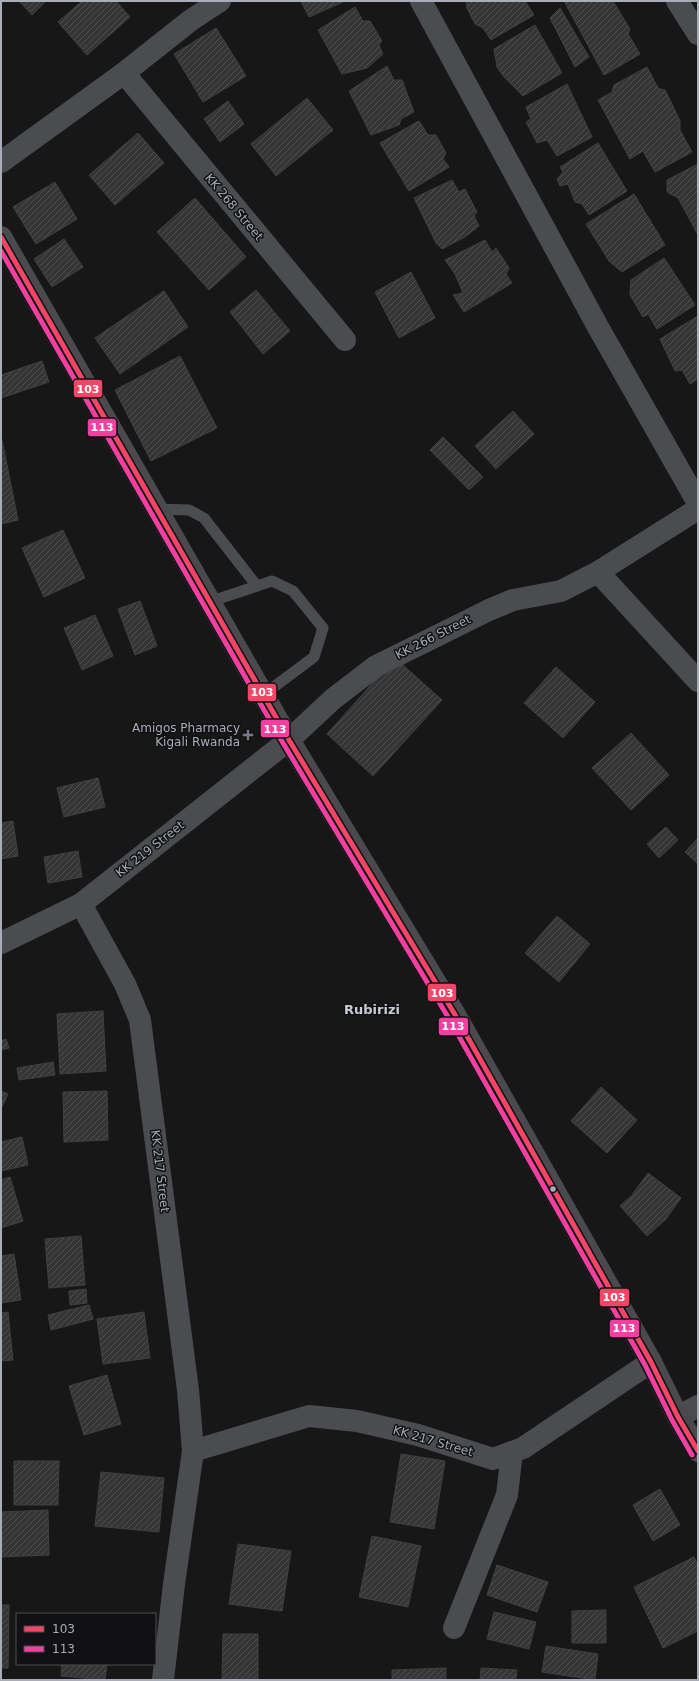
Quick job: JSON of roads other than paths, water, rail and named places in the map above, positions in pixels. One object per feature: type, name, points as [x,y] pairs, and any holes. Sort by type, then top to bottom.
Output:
[{"type":"main road","points":[[1,237],[263,696],[454,1013],[650,1362],[678,1417],[698,1451]]},
{"type":"street","points":[[1,162],[124,74],[191,20],[220,1]]},
{"type":"street","points":[[421,1],[598,327],[698,503]]},
{"type":"street","points":[[677,1],[698,34]]},
{"type":"street","name":"KK 268 Street","points":[[124,74],[345,340]]},
{"type":"street","name":"KK 266 Street","points":[[289,740],[333,699],[376,666],[489,610],[513,600],[561,591],[598,572],[698,509]]},
{"type":"street","points":[[598,572],[698,681]]},
{"type":"street","name":"KK 219 Street","points":[[1,943],[81,904],[289,740]]},
{"type":"street","name":"KK 217 Street","points":[[81,904],[125,984],[140,1020],[188,1390],[193,1451],[174,1584],[163,1680]]},
{"type":"street","name":"KK 217 Street","points":[[193,1451],[309,1416],[357,1421],[418,1435],[493,1459],[523,1448],[650,1362]]},
{"type":"street","points":[[678,1417],[698,1406]]},
{"type":"street","points":[[454,1628],[507,1495],[512,1452]]},
{"type":"lane","points":[[157,509],[189,510],[204,518],[257,586]]},
{"type":"lane","points":[[209,602],[272,581],[293,591],[323,628],[314,656],[263,696]]},
{"type":"place","name":"Amigos Pharmacy Kigali Rwanda","points":[[248,735]]},
{"type":"district","name":"Rubirizi","points":[[372,1009]]}]
